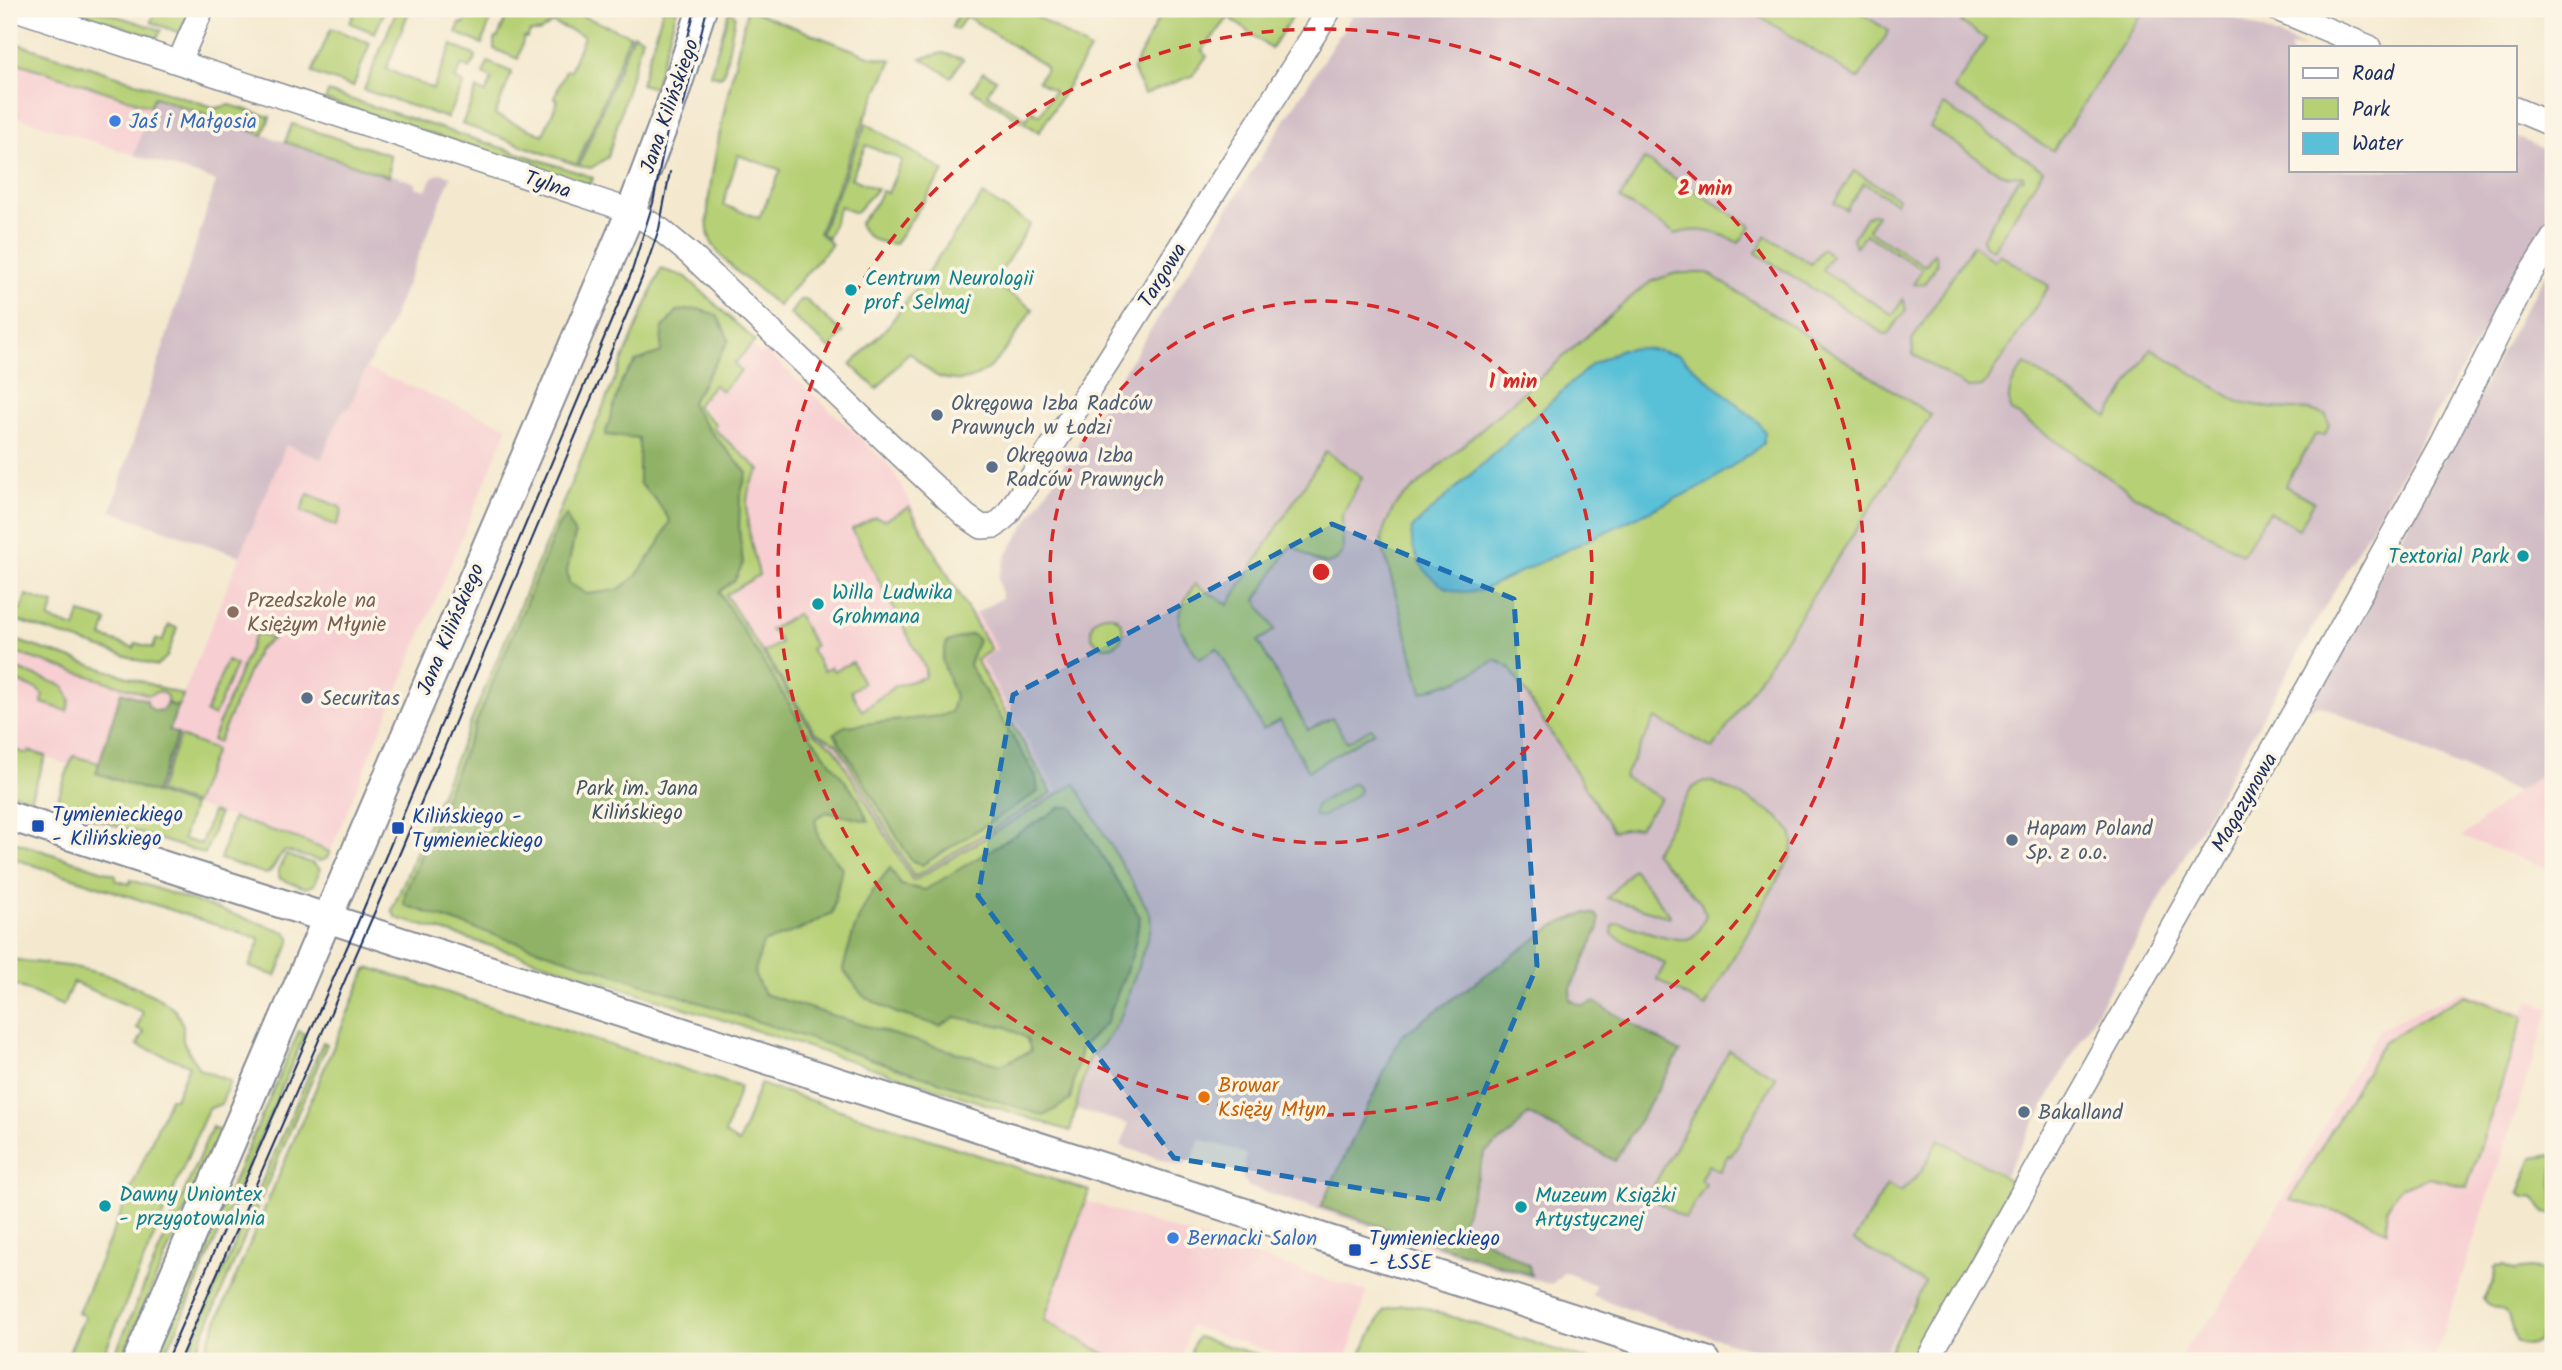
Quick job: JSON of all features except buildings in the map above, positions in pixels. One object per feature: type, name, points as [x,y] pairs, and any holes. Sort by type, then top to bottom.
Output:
[{"type":"street","name":"Tylna","points":[[16,9],[631,211],[661,230],[690,254],[966,516],[982,527]]},
{"type":"street","points":[[179,62],[202,9]]},
{"type":"street","name":"Jana Kilińskiego","points":[[137,1361],[631,211],[669,110],[702,9]]},
{"type":"street","name":"Targowa","points":[[982,527],[995,526],[1006,516],[1108,361],[1330,9]]},
{"type":"street","points":[[2277,9],[2366,46]]},
{"type":"street","points":[[2516,109],[2553,125]]},
{"type":"street","name":"Magazynowa","points":[[1927,1361],[2309,686],[2442,445],[2524,285],[2553,238]]},
{"type":"street","points":[[9,816],[1706,1361]]},
{"type":"highlighted area","points":[[1332,524],[1514,599],[1537,966],[1438,1201],[1174,1158],[978,896],[1013,695]]},
{"type":"shaded area","points":[[1356,9],[2213,9],[2302,46],[2289,46],[2289,172],[2516,172],[2516,137],[2553,153],[2553,210],[2545,228],[2290,668],[2005,1175],[1989,1166],[1880,1361],[1790,1361],[1658,1320],[1591,1295],[1596,1285],[1564,1272],[1551,1285],[1249,1187],[1241,1176],[1247,1155],[1236,1150],[1200,1139],[1193,1158],[1182,1166],[1121,1146],[1128,1124],[1076,1109],[1088,1060],[1108,1039],[1074,784],[1058,794],[981,660],[997,649],[976,613],[1002,598],[998,578],[1007,554]]},
{"type":"shaded area","points":[[9,44],[153,97],[134,155],[9,114]]},
{"type":"shaded area","points":[[153,97],[388,177],[390,174],[416,183],[415,187],[426,190],[432,177],[441,173],[451,176],[386,334],[366,368],[349,408],[342,412],[321,459],[286,445],[240,556],[111,511],[216,181],[134,155]]},
{"type":"shaded area","name":"Textorial Park","points":[[2553,263],[2553,766],[2517,792],[2322,706],[2315,706],[2305,712],[2520,317]]},
{"type":"shaded area","points":[[752,346],[761,354],[765,350],[886,462],[895,474],[971,614],[976,613],[997,649],[981,660],[1058,794],[913,881],[834,747],[813,733],[725,595],[759,575],[747,525],[748,499],[755,475],[760,470],[715,428],[718,423],[699,404],[715,387],[723,393],[743,371],[736,364]]},
{"type":"shaded area","points":[[366,368],[508,427],[330,852],[299,839],[9,746],[9,638],[183,694],[286,445],[321,459]]},
{"type":"shaded area","points":[[2553,766],[2553,870],[2462,837],[2517,792]]},
{"type":"shaded area","points":[[2462,991],[2524,1012],[2529,1000],[2550,1008],[2434,1361],[2181,1361],[2185,1347],[2217,1312],[2379,1029]]},
{"type":"shaded area","points":[[1086,1201],[1367,1292],[1346,1361],[1302,1361],[1190,1326],[1181,1361],[1118,1361],[1044,1320]]},
{"type":"green space","points":[[68,9],[95,9],[161,30],[157,38]]},
{"type":"green space","points":[[156,9],[190,9],[180,33],[151,22]]},
{"type":"green space","points":[[356,9],[385,10],[375,33],[350,23]]},
{"type":"green space","points":[[397,9],[410,9],[386,69],[433,89],[452,45],[476,56],[470,69],[462,65],[455,79],[464,84],[447,118],[364,90]]},
{"type":"green space","points":[[466,9],[490,9],[493,12],[482,44],[456,33],[460,23],[464,24],[468,13],[465,12]]},
{"type":"green space","points":[[540,9],[565,9],[630,35],[577,165],[462,124],[477,89],[486,93],[492,79],[483,74],[488,62],[512,72],[495,115],[543,135],[558,100],[554,98],[566,70],[570,71],[584,36],[553,23],[539,32],[530,32],[527,38],[524,37],[518,59],[494,49],[494,39],[498,37],[506,18],[525,17]]},
{"type":"green space","points":[[663,9],[677,9],[654,88],[641,84]]},
{"type":"green space","points":[[747,9],[869,56],[892,60],[864,120],[819,233],[832,244],[778,306],[721,256],[710,239],[708,222],[714,164]],"holes":[[[738,155],[781,170],[759,218],[723,205]]]},
{"type":"green space","points":[[960,9],[1025,9],[1090,50],[1039,132],[972,90],[983,72],[996,79],[987,94],[1027,119],[1032,111],[1040,115],[1054,91],[1038,81],[1046,69],[1044,65],[966,16],[957,30],[952,27]]},
{"type":"green space","points":[[1163,9],[1297,9],[1271,49],[1229,17],[1202,51],[1207,56],[1192,76],[1144,94],[1133,69]]},
{"type":"green space","points":[[1749,9],[1854,9],[1889,31],[1858,79]]},
{"type":"green space","points":[[1970,9],[2145,9],[2053,151],[1954,89],[1986,39],[1961,22]]},
{"type":"green space","points":[[729,12],[733,12],[735,16],[724,73],[720,77],[710,74]]},
{"type":"green space","points":[[331,28],[370,43],[353,87],[312,73]]},
{"type":"green space","points":[[633,34],[642,38],[608,157],[591,168],[579,166]]},
{"type":"green space","points":[[9,41],[216,108],[230,105],[270,117],[263,135],[154,97],[150,106],[9,60]]},
{"type":"green space","points":[[943,53],[963,59],[951,77],[921,58]]},
{"type":"green space","points":[[328,92],[593,178],[590,185],[325,100]]},
{"type":"green space","points":[[1944,105],[2043,170],[1993,250],[1983,243],[1982,239],[2018,179],[2024,178],[2023,175],[2009,176],[2000,173],[1930,127]]},
{"type":"green space","points":[[866,123],[944,171],[895,244],[874,240],[859,224],[882,191],[888,193],[902,160],[866,145],[851,178],[877,189],[855,213],[840,206],[828,238],[821,233]]},
{"type":"green space","points":[[292,124],[390,155],[389,177],[285,142]]},
{"type":"green space","points":[[1644,159],[1751,226],[1739,243],[1709,232],[1676,234],[1620,199]]},
{"type":"green space","points":[[1854,171],[1898,198],[1896,203],[1864,183],[1846,210],[1834,203]]},
{"type":"green space","points":[[983,195],[1030,224],[994,283],[1033,309],[996,361],[971,378],[956,380],[939,377],[909,352],[877,389],[851,365],[889,325]]},
{"type":"green space","points":[[1877,215],[1868,230],[1925,266],[1934,253],[1936,265],[1924,284],[1913,284],[1922,269],[1865,234],[1856,247],[1853,238],[1866,217]]},
{"type":"green space","points":[[1766,236],[1811,264],[1822,249],[1831,256],[1822,270],[1893,315],[1903,299],[1906,310],[1887,335],[1883,333],[1756,253]]},
{"type":"green space","points":[[1973,245],[1994,261],[1999,254],[2049,286],[1990,377],[1982,387],[1968,388],[1913,354],[1912,340]]},
{"type":"green space","name":"Park im. Jana Kilińskiego","points":[[661,269],[686,277],[755,341],[734,364],[741,371],[722,391],[714,385],[696,406],[716,424],[713,428],[760,470],[752,480],[747,506],[759,575],[726,595],[813,733],[834,747],[913,881],[1075,784],[1150,913],[1151,928],[1121,1016],[1108,1039],[1088,1060],[1070,1131],[396,918],[392,910]]},
{"type":"green space","points":[[1676,273],[1708,273],[1931,415],[1713,749],[1655,718],[1624,777],[1661,798],[1639,827],[1613,831],[1509,667],[1496,660],[1459,680],[1422,692],[1381,540],[1395,505],[1637,292],[1652,281]]},
{"type":"green space","points":[[800,300],[806,300],[843,333],[830,349],[790,314]]},
{"type":"green space","name":"Park im. Jana Kilińskiego","points":[[698,309],[717,315],[729,340],[691,403],[710,431],[747,473],[740,495],[739,529],[743,563],[735,580],[719,592],[805,729],[858,798],[868,821],[826,812],[815,819],[819,839],[842,868],[832,913],[806,927],[763,943],[754,974],[764,994],[1001,1065],[1031,1051],[1027,1039],[1007,1027],[955,1017],[940,1026],[896,1013],[863,996],[843,969],[860,915],[890,868],[901,885],[925,890],[1061,807],[1072,807],[1140,917],[1133,953],[1106,1023],[1081,1048],[1070,1100],[1044,1116],[404,905],[405,893],[558,526],[566,515],[575,535],[567,571],[569,583],[587,594],[618,590],[636,576],[657,547],[670,521],[656,500],[639,483],[639,438],[605,435],[622,380],[636,361],[661,352],[662,329],[677,311]]},
{"type":"green space","points":[[2151,348],[2239,402],[2272,408],[2310,410],[2326,415],[2329,425],[2325,435],[2315,435],[2285,486],[2314,502],[2299,529],[2269,512],[2242,554],[2195,526],[2137,497],[2010,410],[2011,386],[2025,364],[2108,417]]},
{"type":"green space","points":[[1326,451],[1362,477],[1342,516],[1343,551],[1336,561],[1327,564],[1316,561],[1291,545],[1256,600],[1275,630],[1258,641],[1308,730],[1332,718],[1347,742],[1371,728],[1374,732],[1308,771],[1280,720],[1263,729],[1217,648],[1199,659],[1181,629],[1179,615],[1195,584],[1228,605]]},
{"type":"green space","points":[[308,494],[340,507],[342,512],[336,526],[301,511]]},
{"type":"green space","points":[[909,507],[991,650],[976,660],[1052,793],[914,877],[837,744],[815,732],[764,652],[780,643],[770,630],[797,614],[815,646],[811,649],[824,671],[831,667],[834,671],[852,662],[863,683],[851,691],[862,711],[895,686],[925,677],[925,668],[852,529],[875,517],[885,520]]},
{"type":"green space","points":[[26,595],[54,604],[49,619],[75,628],[80,613],[107,621],[102,637],[134,648],[136,643],[153,648],[156,639],[162,641],[169,625],[177,628],[167,657],[156,666],[9,618],[9,606],[21,610]]},
{"type":"green space","points":[[1107,615],[1118,620],[1123,631],[1118,642],[1107,647],[1096,642],[1091,631],[1096,620]]},
{"type":"green space","points":[[256,633],[272,639],[258,650],[218,743],[212,740]]},
{"type":"green space","points":[[971,634],[978,639],[969,665],[1036,776],[1038,792],[922,865],[911,860],[834,733],[845,726],[940,716],[951,712],[955,697],[942,660],[947,642]]},
{"type":"green space","points":[[9,638],[183,695],[178,707],[167,703],[167,696],[160,691],[149,695],[9,651]]},
{"type":"green space","points":[[227,661],[236,665],[214,716],[206,713]]},
{"type":"green space","points":[[9,666],[64,686],[70,700],[67,711],[42,703],[43,695],[37,689],[9,679]]},
{"type":"green space","points":[[121,692],[147,700],[148,706],[155,711],[162,710],[167,703],[178,707],[169,730],[178,734],[155,793],[96,773]]},
{"type":"green space","points":[[180,736],[215,750],[194,804],[158,792]]},
{"type":"green space","points":[[9,748],[46,756],[30,799],[9,792]]},
{"type":"green space","points":[[73,756],[99,763],[97,773],[193,806],[183,839],[201,844],[212,812],[219,814],[205,854],[55,806]]},
{"type":"green space","points":[[1704,781],[1713,782],[1777,816],[1792,834],[1793,841],[1790,858],[1705,1007],[1657,979],[1665,964],[1612,934],[1613,925],[1620,923],[1676,939],[1690,938],[1700,928],[1706,915],[1701,903],[1654,852],[1692,788]]},
{"type":"green space","points":[[1353,783],[1360,789],[1359,793],[1324,816],[1314,815],[1316,805]]},
{"type":"green space","points":[[233,818],[330,852],[327,858],[320,861],[286,851],[266,874],[220,859]]},
{"type":"green space","points":[[9,840],[116,875],[115,880],[129,884],[131,880],[286,932],[290,942],[276,976],[249,967],[260,939],[9,857]]},
{"type":"green space","points":[[286,855],[314,864],[320,869],[314,885],[306,888],[280,879],[278,870]]},
{"type":"green space","points":[[1633,869],[1670,915],[1669,917],[1607,898]]},
{"type":"green space","points":[[1585,913],[1599,918],[1599,928],[1571,988],[1570,1000],[1582,1006],[1594,1002],[1680,1052],[1615,1161],[1528,1114],[1512,1133],[1485,1152],[1461,1227],[1529,1265],[1531,1275],[1321,1207],[1401,1036],[1552,927]]},
{"type":"green space","points":[[9,959],[74,967],[112,976],[159,998],[175,1010],[183,1025],[183,1041],[199,1069],[230,1081],[221,1104],[208,1109],[101,1361],[65,1361],[85,1316],[78,1313],[170,1098],[175,1099],[189,1065],[137,1045],[144,1032],[137,1028],[143,1012],[73,982],[63,1006],[9,982]]},
{"type":"green space","points":[[371,968],[740,1087],[725,1134],[739,1143],[760,1084],[1089,1191],[1044,1320],[1118,1361],[200,1361],[366,970]]},
{"type":"green space","points":[[2465,995],[2524,1016],[2467,1187],[2430,1178],[2400,1187],[2387,1208],[2387,1230],[2357,1217],[2290,1200],[2384,1041]]},
{"type":"green space","points":[[299,1031],[305,1034],[176,1331],[162,1361],[155,1361]]},
{"type":"green space","points":[[323,1042],[327,1044],[192,1361],[184,1361]]},
{"type":"green space","points":[[1729,1050],[1776,1077],[1720,1171],[1708,1165],[1700,1180],[1706,1184],[1685,1219],[1648,1196]]},
{"type":"green space","points":[[212,1127],[220,1131],[120,1361],[112,1361]]},
{"type":"green space","points":[[1939,1139],[2013,1182],[1912,1361],[1884,1361],[1925,1283],[1854,1241],[1887,1185],[1901,1192],[1922,1171]]},
{"type":"green space","points":[[2553,1155],[2553,1214],[2545,1213],[2535,1198],[2524,1197],[2519,1192],[2533,1158]]},
{"type":"green space","points":[[2504,1266],[2513,1270],[2531,1268],[2553,1272],[2553,1297],[2538,1342],[2526,1345],[2515,1341],[2507,1315],[2483,1299],[2494,1281],[2495,1267]]},
{"type":"green space","points":[[1402,1305],[1418,1306],[1591,1361],[1357,1361],[1384,1310]]},
{"type":"green space","points":[[1198,1337],[1278,1361],[1191,1361],[1191,1348]]},
{"type":"water","points":[[1646,348],[1679,355],[1758,422],[1765,432],[1763,444],[1707,484],[1480,591],[1452,590],[1432,578],[1418,560],[1412,528],[1591,365],[1621,349]]},
{"type":"tram line","points":[[166,1361],[355,929],[631,274],[653,203],[677,81],[695,9]]},
{"type":"tram line","points":[[683,107],[707,9]]},
{"type":"tram line","points":[[179,1361],[386,886],[642,278],[659,229],[670,172]]},
{"type":"place","name":"Jaś i Małgosia","points":[[115,121]]},
{"type":"place","name":"Centrum Neurologii prof. Selmaj","points":[[851,290]]},
{"type":"place","name":"Okręgowa Izba Radców Prawnych w Łodzi","points":[[937,415]]},
{"type":"place","name":"Okręgowa Izba Radców Prawnych","points":[[992,467]]},
{"type":"place","name":"Textorial Park","points":[[2523,556]]},
{"type":"place","name":"Willa Ludwika Grohmana","points":[[818,604]]},
{"type":"place","name":"Przedszkole na Księżym Młynie","points":[[233,612]]},
{"type":"place","name":"Securitas","points":[[307,698]]},
{"type":"place","name":"Tymienieckiego - Kilińskiego","points":[[38,826]]},
{"type":"place","name":"Kilińskiego - Tymienieckiego","points":[[398,828]]},
{"type":"place","name":"Hapam Poland Sp. z o.o.","points":[[2012,840]]},
{"type":"place","name":"Browar Księży Młyn","points":[[1204,1097]]},
{"type":"place","name":"Bakalland","points":[[2024,1112]]},
{"type":"place","name":"Dawny Uniontex - przygotowalnia","points":[[105,1206]]},
{"type":"place","name":"Muzeum Książki Artystycznej","points":[[1521,1207]]},
{"type":"place","name":"Bernacki Salon","points":[[1173,1238]]},
{"type":"place","name":"Tymienieckiego - ŁSSE","points":[[1355,1250]]}]
